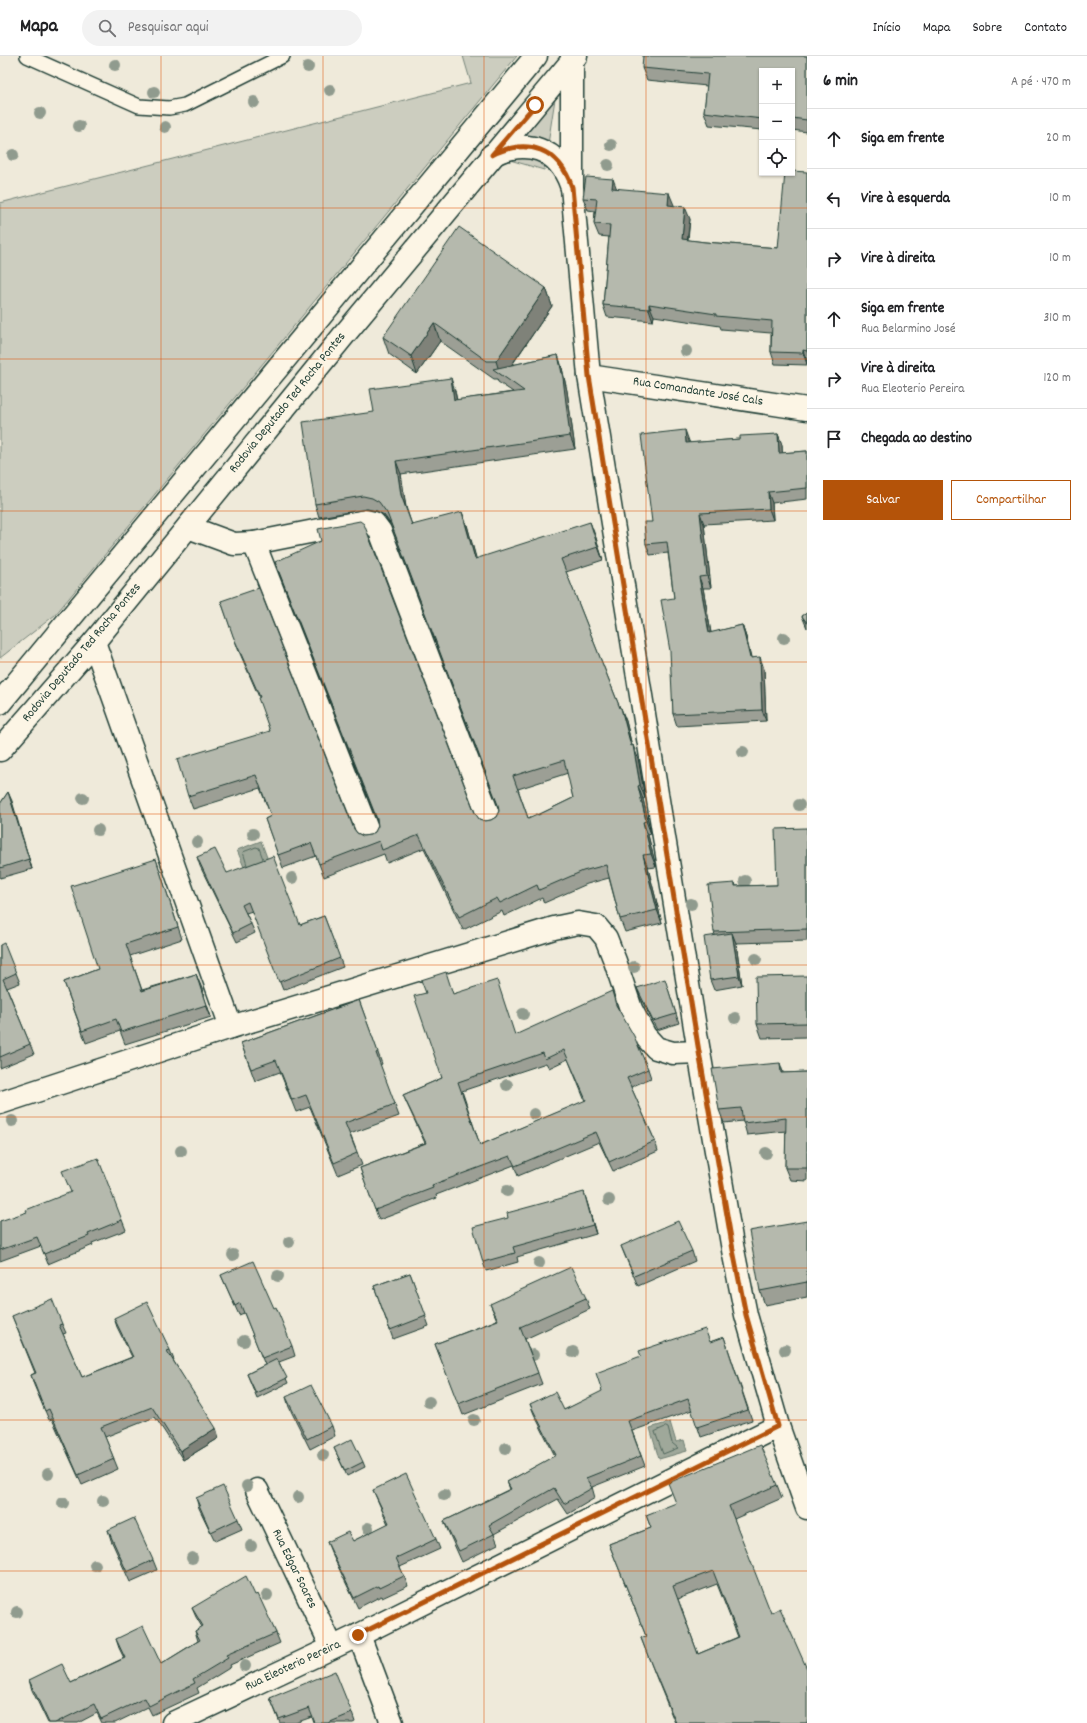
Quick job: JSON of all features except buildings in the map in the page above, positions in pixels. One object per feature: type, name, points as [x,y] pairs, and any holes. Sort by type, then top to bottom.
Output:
[{"type":"street","points":[[0,703],[536,56]]},
{"type":"street","points":[[573,57],[572,187],[589,376],[699,1052],[733,1250],[746,1315],[778,1426],[802,1475],[807,1508]]},
{"type":"street","name":"Rodovia Deputado Ted Rocha Pontes","points":[[0,750],[94,642],[573,57]]},
{"type":"street","points":[[492,155],[515,147],[528,146],[540,149],[560,164],[568,175],[572,187]]},
{"type":"street","name":"Rua Comandante José Cals","points":[[589,376],[807,409]]},
{"type":"street","points":[[188,527],[234,544],[254,543],[365,521],[374,523],[380,531],[491,822]]},
{"type":"street","points":[[254,543],[370,836]]},
{"type":"street","points":[[94,642],[231,1027]]},
{"type":"street","points":[[0,1103],[231,1027],[554,928],[578,923],[596,926],[606,938],[631,1009],[645,1036],[656,1048],[673,1053],[699,1052]]},
{"type":"street","name":"Rua Eleoterio Pereira","points":[[173,1723],[358,1635],[778,1426]]},
{"type":"street","name":"Rua Edgar Soares","points":[[256,1490],[332,1647]]},
{"type":"street","points":[[358,1635],[392,1723]]},
{"type":"lane","points":[[27,56],[139,106],[169,108],[185,106],[283,56]]},
{"type":"shaded area","points":[[463,56],[517,56],[55,615],[0,658],[0,203],[471,83]]},
{"type":"shaded area","points":[[555,99],[544,170],[503,158]]},
{"type":"water","points":[[261,841],[269,863],[246,872],[237,850]]},
{"type":"water","points":[[670,1422],[676,1442],[684,1440],[687,1451],[659,1459],[650,1428]]},
{"type":"route","points":[[358,1635],[778,1426],[746,1315],[733,1250],[699,1052],[589,376],[572,187],[568,175],[560,164],[540,149],[528,146],[515,147],[492,155],[535,105]]}]
